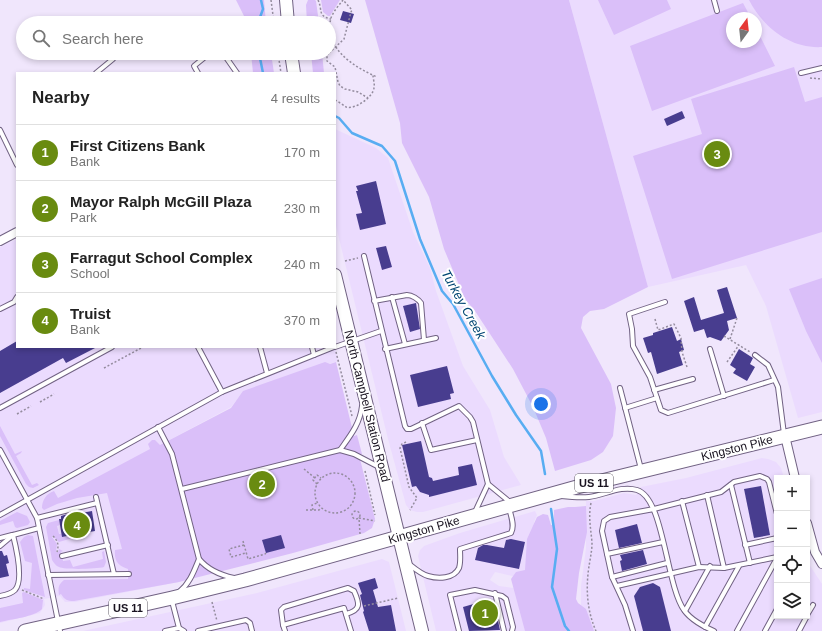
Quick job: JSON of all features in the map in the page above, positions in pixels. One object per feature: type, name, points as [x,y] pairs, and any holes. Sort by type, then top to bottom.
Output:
[{"type":"main road","points":[[286,0],[287,16]]},
{"type":"main road","points":[[293,60],[294,72]]},
{"type":"main road","name":"North Campbell Station Road","points":[[336,279],[422,631]]},
{"type":"main road","name":"Kingston Pike","points":[[25,631],[59,627],[244,580],[546,495],[822,426]]},
{"type":"street","points":[[0,241],[16,233]]},
{"type":"street","points":[[785,436],[795,475]]},
{"type":"street","points":[[810,548],[815,552],[822,564]]},
{"type":"lane","points":[[714,0],[717,11]]},
{"type":"lane","points":[[97,72],[112,60]]},
{"type":"lane","points":[[197,72],[194,66],[201,60]]},
{"type":"lane","points":[[227,60],[236,72]]},
{"type":"lane","points":[[801,73],[822,68]]},
{"type":"lane","points":[[0,130],[16,163]]},
{"type":"lane","points":[[364,256],[404,426],[407,429],[410,428],[459,406],[473,422],[488,484],[511,505],[513,532],[460,548],[460,563],[458,570],[453,575],[441,578],[427,576],[405,562]]},
{"type":"lane","points":[[374,301],[410,295],[419,300],[421,303],[424,340]]},
{"type":"lane","points":[[392,298],[405,344]]},
{"type":"lane","points":[[0,309],[14,302],[16,299]]},
{"type":"lane","points":[[664,302],[629,314],[633,346],[650,377],[660,410],[668,413],[774,380]]},
{"type":"lane","points":[[336,346],[381,331]]},
{"type":"lane","points":[[386,349],[436,338]]},
{"type":"lane","points":[[0,408],[110,348]]},
{"type":"lane","points":[[199,348],[222,392]]},
{"type":"lane","points":[[260,348],[266,373]]},
{"type":"lane","points":[[312,348],[314,355]]},
{"type":"lane","points":[[0,515],[222,392],[266,373],[332,348]]},
{"type":"lane","points":[[710,349],[724,396]]},
{"type":"lane","points":[[756,355],[768,365],[774,380],[780,397],[785,436]]},
{"type":"lane","points":[[654,390],[693,379]]},
{"type":"lane","points":[[620,388],[641,471]]},
{"type":"lane","points":[[340,450],[351,436],[359,421],[364,395]]},
{"type":"lane","points":[[625,408],[657,398]]},
{"type":"lane","points":[[422,423],[431,450],[477,440]]},
{"type":"lane","points":[[158,427],[172,454],[182,488],[199,559],[212,570],[225,576],[244,580]]},
{"type":"lane","points":[[0,450],[37,518],[59,627]]},
{"type":"lane","points":[[182,488],[340,450],[354,454],[382,470]]},
{"type":"lane","points":[[633,631],[625,605],[612,577],[602,531],[604,521],[610,517],[654,509],[721,492],[734,482],[760,476],[764,477],[769,482],[776,511]]},
{"type":"lane","points":[[473,516],[488,484]]},
{"type":"lane","points":[[731,485],[750,563]]},
{"type":"lane","points":[[546,495],[590,497],[630,488],[639,491],[644,495],[654,509],[678,601],[685,611],[705,627],[714,631]]},
{"type":"lane","points":[[707,495],[724,568]]},
{"type":"lane","points":[[96,497],[114,574]]},
{"type":"lane","points":[[682,501],[699,567]]},
{"type":"lane","points":[[37,518],[97,503]]},
{"type":"lane","points":[[0,538],[39,528]]},
{"type":"lane","points":[[0,546],[13,535]]},
{"type":"lane","points":[[0,596],[14,592],[19,574],[18,556],[13,535]]},
{"type":"lane","points":[[745,545],[774,539]]},
{"type":"lane","points":[[607,554],[663,542]]},
{"type":"lane","points":[[62,556],[108,545]]},
{"type":"lane","points":[[179,628],[172,598],[186,586],[199,559]]},
{"type":"lane","points":[[617,586],[699,567],[710,566],[724,568],[774,559]]},
{"type":"lane","points":[[612,577],[667,563]]},
{"type":"lane","points":[[737,631],[774,563]]},
{"type":"lane","points":[[685,611],[710,566]]},
{"type":"lane","points":[[705,627],[739,566]]},
{"type":"lane","points":[[48,574],[128,574]]},
{"type":"lane","points":[[284,631],[280,614],[284,607],[348,588],[354,591],[358,602],[358,607],[354,612],[346,614]]},
{"type":"lane","points":[[459,631],[450,595],[475,590],[502,596],[506,599],[513,628],[512,631]]},
{"type":"lane","points":[[495,594],[504,631]]},
{"type":"lane","points":[[810,610],[813,605]]},
{"type":"lane","points":[[283,625],[344,608],[351,631]]},
{"type":"lane","points":[[765,631],[774,614]]},
{"type":"lane","points":[[799,631],[805,619]]},
{"type":"lane","points":[[198,631],[246,620],[250,623],[252,631]]},
{"type":"lane","points":[[165,631],[179,628],[184,631]]},
{"type":"path","points":[[271,0],[273,16]]},
{"type":"path","points":[[318,0],[324,16]]},
{"type":"path","points":[[333,16],[343,0],[352,10],[344,39],[336,47],[343,56],[365,72],[377,77]]},
{"type":"path","points":[[279,60],[281,72]]},
{"type":"path","points":[[327,60],[335,67],[340,86],[345,89],[358,92],[368,98]]},
{"type":"path","points":[[336,101],[347,107],[353,107],[368,98],[374,89],[373,75]]},
{"type":"path","points":[[344,261],[357,258]]},
{"type":"path","points":[[730,340],[738,318]]},
{"type":"path","points":[[655,319],[658,330],[674,324],[681,338],[682,352],[688,367]]},
{"type":"path","points":[[724,336],[756,355]]},
{"type":"path","points":[[727,362],[739,345]]},
{"type":"path","points":[[104,368],[141,348]]},
{"type":"path","points":[[334,348],[352,416]]},
{"type":"path","points":[[40,402],[54,394]]},
{"type":"path","points":[[17,414],[31,406]]},
{"type":"path","points":[[406,442],[402,444],[400,448],[409,488],[417,498],[410,510]]},
{"type":"path","points":[[304,469],[315,478],[313,480],[317,484]]},
{"type":"path","points":[[365,471],[375,514]]},
{"type":"path","points":[[339,473],[350,479],[354,484],[356,497],[349,508],[338,513],[332,513],[326,511],[317,503],[315,493],[317,484],[321,478],[326,474],[339,473]]},
{"type":"path","points":[[315,478],[317,475],[321,478]]},
{"type":"path","points":[[591,501],[589,515],[592,544],[588,573],[587,597],[596,631]]},
{"type":"path","points":[[313,510],[312,505],[317,503]]},
{"type":"path","points":[[306,510],[319,510],[322,508]]},
{"type":"path","points":[[349,508],[353,512],[356,511],[360,514],[360,534]]},
{"type":"path","points":[[353,512],[352,517],[356,519],[359,518],[375,521]]},
{"type":"path","points":[[53,536],[57,541],[57,552]]},
{"type":"path","points":[[243,541],[248,559],[266,553]]},
{"type":"path","points":[[244,545],[229,549],[231,557],[246,553]]},
{"type":"path","points":[[16,588],[44,599]]},
{"type":"path","points":[[358,607],[398,598]]},
{"type":"path","points":[[212,602],[218,626]]},
{"type":"shaded area","points":[[236,0],[264,0],[265,16],[244,16]]},
{"type":"shaded area","points":[[308,0],[315,0],[318,16],[307,16],[306,5]]},
{"type":"shaded area","points":[[321,0],[340,0],[330,16],[328,16],[323,12]]},
{"type":"shaded area","points":[[365,0],[569,0],[648,287],[604,309],[590,311],[583,317],[581,328],[611,384],[616,408],[613,436],[603,452],[591,460],[555,471],[546,438],[533,407],[513,369],[475,311],[465,299],[444,249],[429,197],[402,143],[400,123]]},
{"type":"shaded area","points":[[569,0],[822,0],[822,412],[798,418],[766,306],[746,265],[648,287]]},
{"type":"shaded area","points":[[598,0],[667,0],[671,9],[614,35]]},
{"type":"shaded area","points":[[749,0],[822,0],[822,47],[810,47],[789,40],[770,27],[762,19],[762,12],[757,12]]},
{"type":"shaded area","points":[[743,3],[748,12],[726,12],[726,48],[762,48],[762,40],[775,66],[652,111],[630,46]]},
{"type":"shaded area","points":[[252,60],[272,60],[274,72],[253,72]]},
{"type":"shaded area","points":[[312,60],[323,60],[324,72],[313,72]]},
{"type":"shaded area","points":[[794,67],[805,102],[822,97],[822,232],[672,279],[633,156],[702,134],[691,99]]},
{"type":"shaded area","points":[[336,129],[376,148],[388,158],[413,232],[430,268],[436,291],[463,366],[490,410],[504,457],[521,485],[423,512],[410,510],[406,505],[388,439],[336,226]]},
{"type":"shaded area","points":[[16,239],[16,348],[335,348],[338,361],[300,373],[239,397],[231,407],[160,445],[179,582],[75,602],[65,602],[60,596],[44,599],[45,605],[40,613],[0,623],[0,247]]},
{"type":"shaded area","points":[[822,278],[822,363],[806,331],[789,289]]},
{"type":"shaded area","points":[[325,362],[330,364],[336,362],[354,436],[357,435],[362,454],[359,455],[375,519],[372,528],[364,533],[293,553],[179,582],[74,601],[65,599],[61,594],[59,595],[59,587],[64,580],[128,579],[128,569],[119,565],[115,557],[115,550],[122,549],[107,493],[77,498],[44,510],[42,505],[44,500],[51,492],[54,491],[58,498],[150,449],[148,444],[152,440],[155,440],[160,445],[231,408],[243,391]]},
{"type":"shaded area","points":[[0,426],[15,454],[22,451],[16,456],[32,485],[37,483],[39,485],[33,488],[26,484],[0,436]]},
{"type":"shaded area","points":[[762,458],[776,462],[781,468],[783,475],[774,475],[774,619],[810,619],[810,566],[822,584],[822,631],[589,631],[581,607],[581,586],[586,548],[586,501],[594,501],[624,493],[636,495],[641,487],[686,478]]},
{"type":"shaded area","points":[[586,506],[587,532],[579,573],[576,599],[578,603],[586,609],[594,631],[525,631],[511,579],[516,572],[525,570],[527,539],[537,517],[543,514],[548,515],[551,525],[554,525],[554,510],[568,507]]},
{"type":"shaded area","points":[[535,511],[537,515],[534,522],[537,536],[530,563],[521,578],[495,572],[490,580],[499,586],[521,589],[529,631],[436,631],[418,556],[420,550],[424,546],[460,533]]},
{"type":"shaded area","points":[[17,512],[27,516],[30,522],[28,525],[17,528],[15,527],[13,521],[0,525],[0,521]]},
{"type":"shaded area","points":[[59,520],[60,525],[57,526],[59,534],[62,534],[63,537],[79,536],[59,542],[53,536],[52,537],[57,544],[56,552],[58,552],[59,549],[63,551],[61,552],[63,561],[70,560],[73,567],[103,559],[102,552],[104,551],[106,562],[104,567],[68,569],[59,567],[55,564],[52,560],[46,527],[48,523]]},
{"type":"shaded area","points":[[28,535],[33,536],[45,597],[24,590],[24,588],[30,589],[32,563],[25,561],[20,542]]},
{"type":"shaded area","points":[[382,559],[389,562],[406,631],[83,631],[257,593]]},
{"type":"shaded area","points":[[24,592],[43,600],[42,609],[28,616],[0,622],[0,608],[23,603],[22,593]]},
{"type":"building","points":[[343,11],[354,14],[351,23],[340,20]]},
{"type":"building","points":[[682,111],[685,118],[667,126],[664,119]]},
{"type":"building","points":[[376,181],[386,224],[360,230],[356,214],[362,213],[356,186]]},
{"type":"building","points":[[386,246],[392,267],[382,270],[376,248]]},
{"type":"building","points":[[727,287],[737,318],[727,321],[729,330],[721,341],[710,337],[707,338],[704,329],[694,332],[684,301],[694,297],[701,320],[724,313],[717,290]]},
{"type":"building","points":[[416,303],[420,329],[410,332],[403,306]]},
{"type":"building","points":[[672,327],[677,341],[681,339],[684,350],[679,352],[683,365],[657,374],[651,352],[648,353],[643,338]]},
{"type":"building","points":[[16,342],[16,348],[95,348],[66,363],[63,358],[0,393],[0,351]]},
{"type":"building","points":[[739,349],[753,358],[750,364],[755,367],[747,381],[733,373],[736,369],[730,365]]},
{"type":"building","points":[[447,366],[454,393],[450,394],[451,399],[418,407],[410,375]]},
{"type":"building","points":[[421,441],[429,477],[432,478],[433,481],[459,475],[458,467],[472,464],[477,485],[429,497],[429,495],[420,492],[416,486],[412,487],[402,445]]},
{"type":"building","points":[[761,486],[770,535],[754,538],[744,489]]},
{"type":"building","points":[[92,511],[95,531],[62,537],[59,519],[61,519],[61,516],[71,513],[71,515]]},
{"type":"building","points":[[637,524],[642,543],[619,548],[615,530]]},
{"type":"building","points":[[281,535],[285,548],[266,553],[262,540]]},
{"type":"building","points":[[511,539],[525,542],[519,569],[475,560],[478,548],[483,545],[504,548],[506,540]]},
{"type":"building","points":[[643,550],[647,564],[622,571],[620,561],[622,560],[620,555]]},
{"type":"building","points":[[0,551],[2,551],[4,556],[7,555],[9,563],[6,564],[9,576],[0,578]]},
{"type":"building","points":[[375,578],[378,588],[373,590],[378,607],[391,605],[396,631],[369,631],[363,612],[360,595],[362,594],[358,583]]},
{"type":"building","points":[[653,583],[660,587],[671,631],[643,631],[634,596],[640,587]]},
{"type":"building","points":[[491,599],[493,608],[495,607],[500,630],[469,631],[463,607]]},
{"type":"waterway","name":"Turkey Creek","points":[[260,16],[263,9],[261,0]]},
{"type":"waterway","name":"Turkey Creek","points":[[260,60],[263,72]]},
{"type":"waterway","name":"Turkey Creek","points":[[336,116],[352,133],[382,146],[395,161],[420,239],[442,291],[453,304],[492,376],[516,415],[541,451],[545,474]]},
{"type":"waterway","name":"Turkey Creek","points":[[551,509],[557,549],[552,587],[565,626],[569,631]]},
{"type":"place","name":"Farragut School Complex","points":[[717,154]]},
{"type":"place","name":"Mayor Ralph McGill Plaza","points":[[262,484]]},
{"type":"place","name":"Truist","points":[[77,525]]},
{"type":"place","name":"First Citizens Bank","points":[[485,613]]}]
